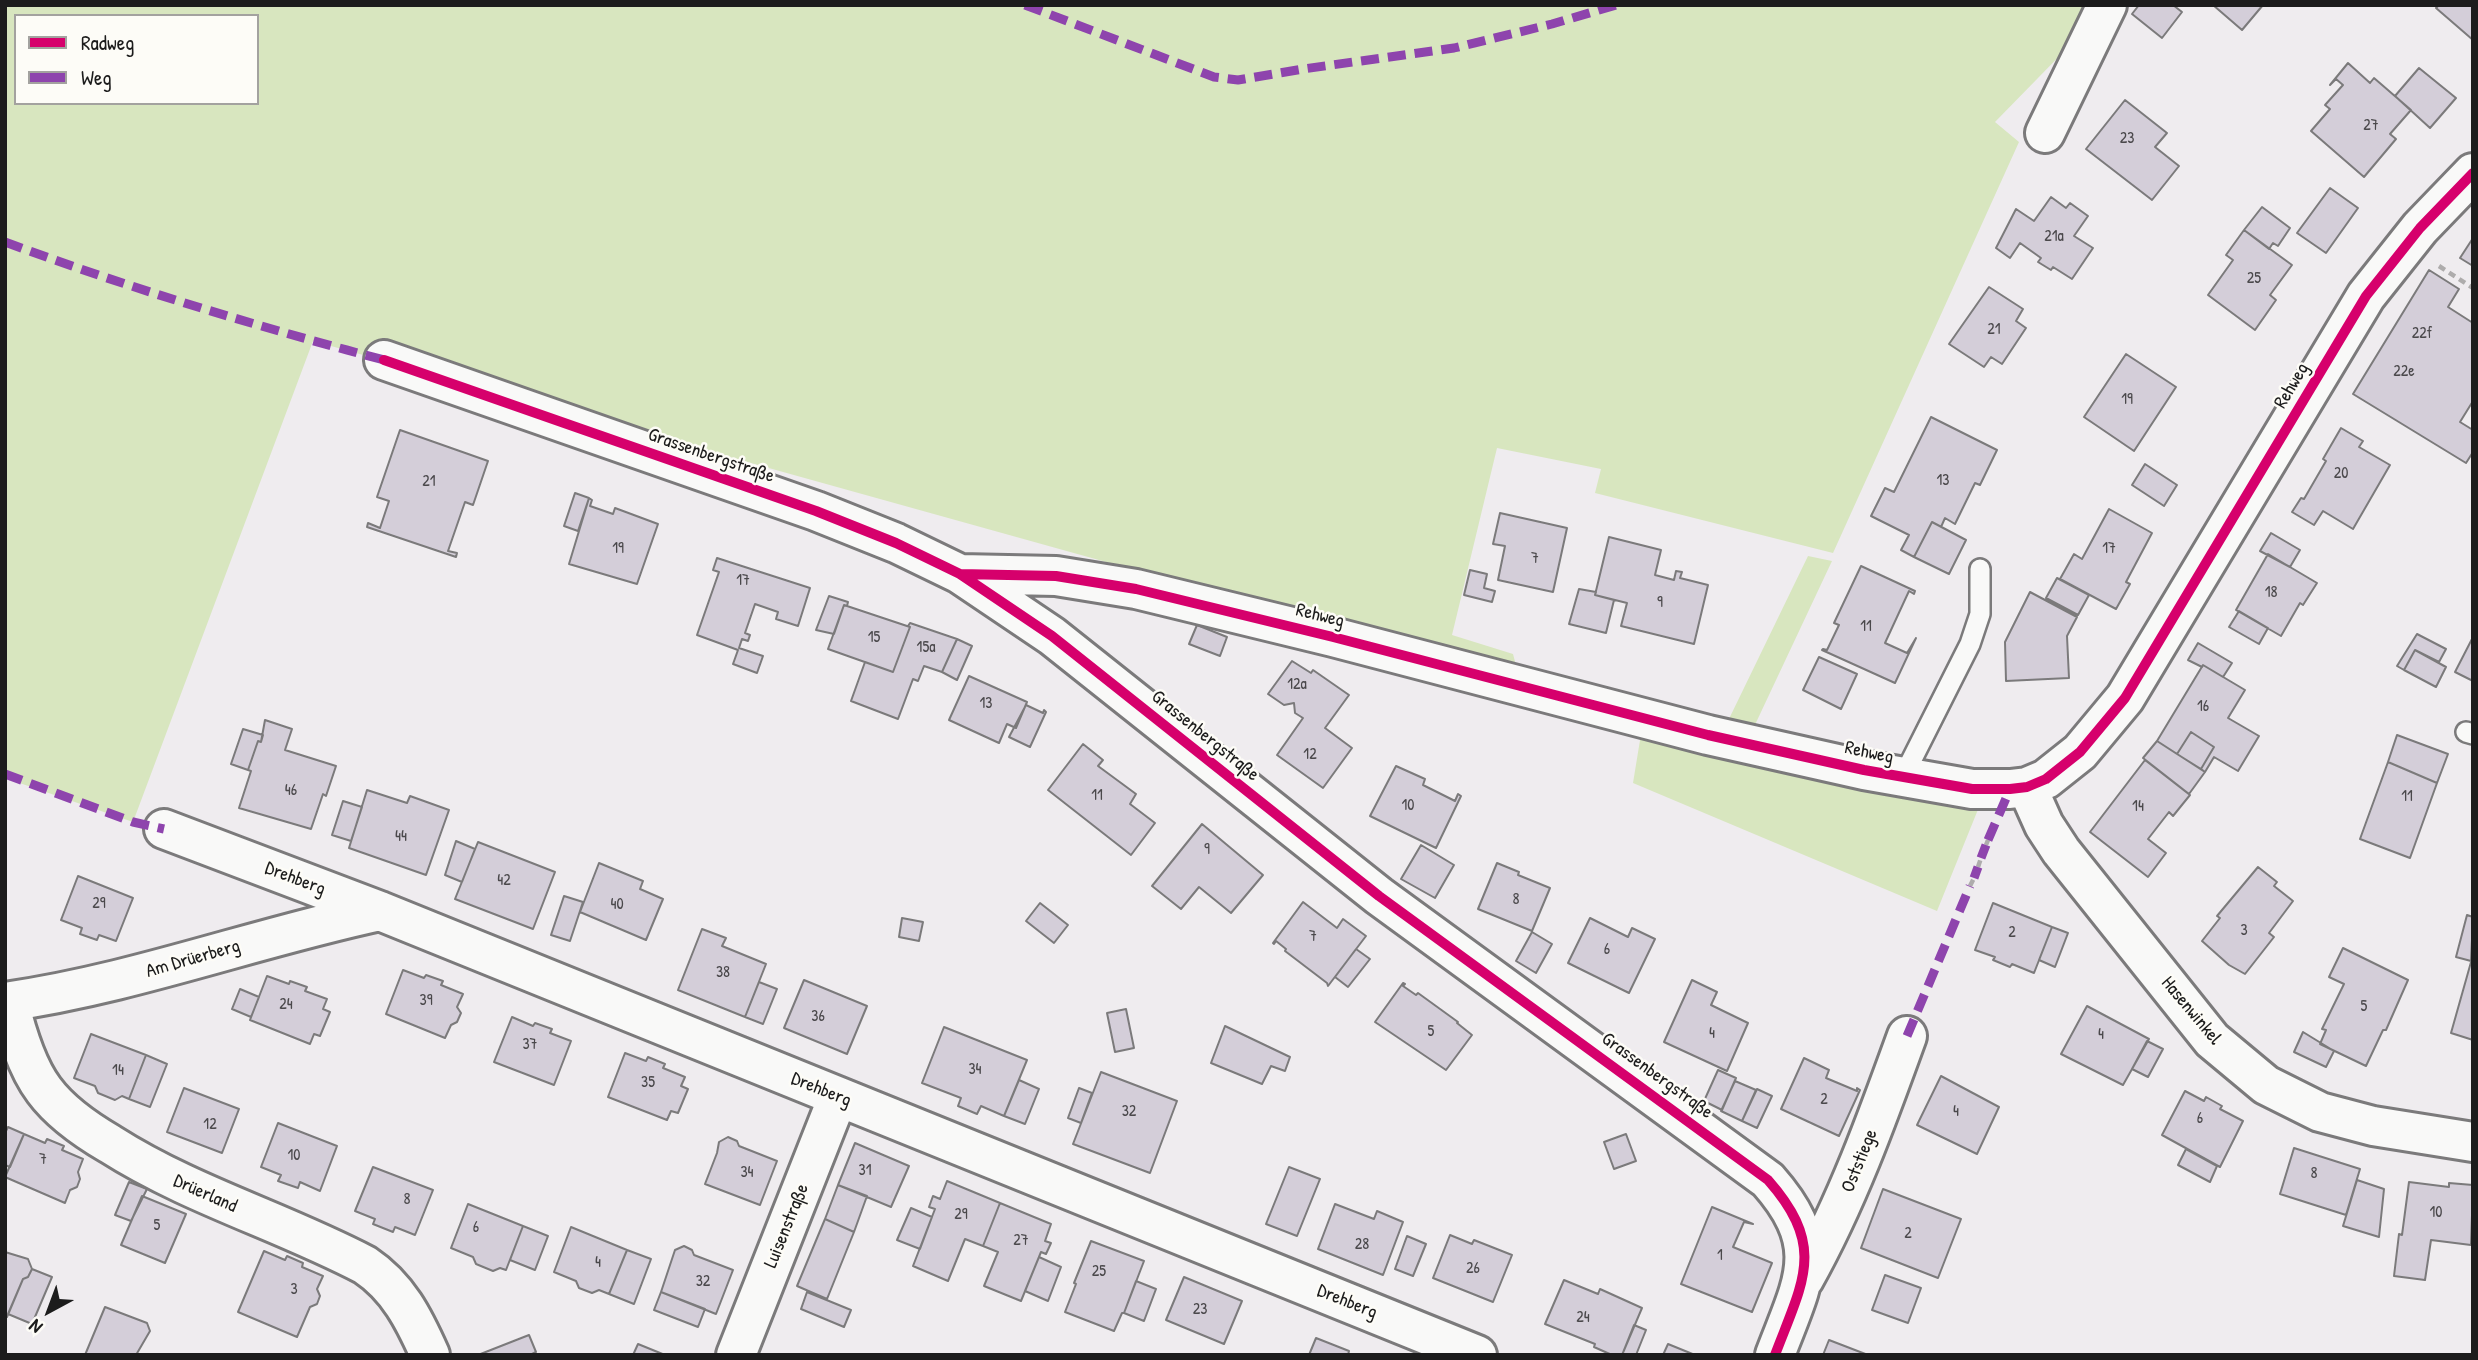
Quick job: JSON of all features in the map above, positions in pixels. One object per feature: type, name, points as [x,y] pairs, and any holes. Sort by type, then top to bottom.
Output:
[{"type":"street","points":[[2045,133],[2107,5]]},
{"type":"street","name":"Rehweg","points":[[960,574],[1056,576],[1136,589],[1708,735],[1972,789],[2027,787],[2057,772],[2080,752],[2125,698],[2366,296],[2420,228],[2473,173]]},
{"type":"street","name":"Grassenbergstraße","points":[[384,360],[816,512],[896,543],[960,574],[1052,636],[1379,897],[1768,1180],[1794,1214],[1803,1235],[1805,1254],[1803,1281],[1776,1355]]},
{"type":"street","name":"Hasenwinkel","points":[[2027,787],[2044,825],[2061,850],[2213,1040],[2257,1078],[2320,1112],[2373,1126],[2473,1142]]},
{"type":"street","name":"Drehberg","points":[[164,829],[380,911],[1477,1355]]},
{"type":"street","name":"Am Drüerberg","points":[[7,1002],[137,975],[320,924],[380,911]]},
{"type":"street","name":"Drüerland","points":[[7,1002],[37,1080],[68,1115],[133,1159],[167,1177],[331,1248],[372,1269],[389,1283],[400,1297],[430,1355]]},
{"type":"street","name":"Oststiege","points":[[1803,1281],[1828,1235],[1854,1177],[1907,1036]]},
{"type":"street","name":"Luisenstraße","points":[[736,1355],[838,1097]]},
{"type":"lane","points":[[1903,777],[1970,644],[1980,614],[1980,569]]},
{"type":"path","points":[[1978,867],[1981,858]]},
{"type":"path","points":[[1970,886],[1974,878]]},
{"type":"green space","points":[[5,5],[2094,5],[2080,35],[1995,122],[2019,142],[1833,553],[1595,493],[1601,469],[1497,448],[1452,635],[1513,654],[1518,673],[1447,657],[313,341],[133,822],[5,778]]},
{"type":"green space","points":[[1808,556],[1832,561],[1753,729],[1727,723]]},
{"type":"green space","points":[[1642,728],[1979,807],[1937,911],[1633,783]]},
{"type":"building","points":[[2139,5],[2173,5],[2182,12],[2162,38],[2132,14]]},
{"type":"building","points":[[2213,5],[2263,5],[2242,30]]},
{"type":"building","points":[[2439,5],[2473,5],[2473,40],[2436,8]]},
{"type":"building","points":[[2348,63],[2370,83],[2374,78],[2411,110],[2390,134],[2396,139],[2364,177],[2311,131],[2330,109],[2325,105],[2343,85],[2336,79],[2330,85]]},
{"type":"building","points":[[2419,68],[2456,98],[2430,128],[2395,96]]},
{"type":"building","points":[[2125,100],[2167,133],[2155,147],[2179,166],[2152,200],[2086,149]]},
{"type":"building","points":[[2330,188],[2358,208],[2326,253],[2297,233]]},
{"type":"building","points":[[2051,197],[2066,208],[2070,203],[2088,216],[2074,236],[2093,248],[2072,279],[2053,267],[2051,270],[2038,262],[2041,258],[2020,243],[2010,258],[1996,248],[2016,209],[2034,221]]},
{"type":"building","points":[[2262,207],[2290,228],[2278,246],[2273,243],[2269,249],[2244,230]]},
{"type":"building","points":[[2244,230],[2292,265],[2270,295],[2276,300],[2255,330],[2208,295],[2233,260],[2226,255]]},
{"type":"building","points":[[2473,238],[2473,266],[2460,258]]},
{"type":"building","points":[[2429,270],[2459,289],[2448,307],[2473,323],[2473,401],[2460,422],[2473,430],[2473,452],[2466,463],[2353,394]]},
{"type":"building","points":[[1989,287],[2023,309],[2016,321],[2026,328],[2002,364],[1991,357],[1984,367],[1949,344]]},
{"type":"building","points":[[2126,354],[2176,387],[2134,451],[2084,417]]},
{"type":"building","points":[[1931,417],[1997,450],[1980,485],[1975,483],[1955,524],[1945,518],[1941,527],[1932,522],[1914,557],[1901,550],[1909,535],[1871,516],[1885,488],[1894,492]]},
{"type":"building","points":[[2341,428],[2363,441],[2359,447],[2390,465],[2353,529],[2323,511],[2314,525],[2292,512],[2301,498],[2304,499]]},
{"type":"building","points":[[400,430],[488,461],[473,505],[465,502],[448,551],[457,553],[456,557],[367,527],[368,523],[380,528],[389,501],[377,497]]},
{"type":"building","points":[[2145,464],[2177,485],[2164,506],[2132,485]]},
{"type":"building","points":[[575,493],[589,498],[578,531],[564,526]]},
{"type":"building","points":[[589,498],[592,500],[590,506],[613,514],[615,508],[658,524],[637,584],[569,564]]},
{"type":"building","points":[[2109,509],[2152,533],[2126,582],[2130,584],[2116,609],[2060,579],[2074,554],[2082,559]]},
{"type":"building","points":[[1500,513],[1567,528],[1553,592],[1498,580],[1505,546],[1493,544]]},
{"type":"building","points":[[1932,522],[1966,540],[1949,574],[1914,557]]},
{"type":"building","points":[[2271,533],[2300,550],[2290,567],[2260,551]]},
{"type":"building","points":[[1609,537],[1661,550],[1655,575],[1674,580],[1676,571],[1682,572],[1680,578],[1708,585],[1694,644],[1621,626],[1627,603],[1595,595]]},
{"type":"building","points":[[2268,554],[2317,583],[2303,605],[2300,603],[2281,636],[2236,610]]},
{"type":"building","points":[[717,558],[810,588],[798,626],[776,619],[778,612],[755,604],[745,633],[750,635],[748,641],[742,639],[739,648],[763,656],[757,673],[733,664],[738,650],[697,635],[719,572],[713,570]]},
{"type":"building","points":[[1861,566],[1915,591],[1914,594],[1909,591],[1885,643],[1907,653],[1916,638],[1895,683],[1822,650],[1827,650],[1839,625],[1834,623]]},
{"type":"building","points":[[1470,570],[1487,574],[1484,588],[1495,591],[1492,602],[1464,595]]},
{"type":"building","points":[[2057,578],[2089,595],[2078,615],[2046,598]]},
{"type":"building","points":[[1579,589],[1596,592],[1595,595],[1614,600],[1606,633],[1569,624]]},
{"type":"building","points":[[2030,592],[2077,617],[2067,636],[2069,678],[2006,681],[2005,642]]},
{"type":"building","points":[[829,596],[848,602],[847,606],[844,605],[834,634],[816,630]]},
{"type":"building","points":[[844,605],[910,627],[893,672],[828,649]]},
{"type":"building","points":[[2239,611],[2268,628],[2259,644],[2229,627]]},
{"type":"building","points":[[910,623],[957,639],[942,672],[924,666],[918,681],[913,679],[898,719],[851,701],[865,662],[893,672]]},
{"type":"building","points":[[1197,625],[1227,637],[1220,656],[1189,644]]},
{"type":"building","points":[[2417,634],[2446,649],[2439,662],[2415,650],[2404,670],[2397,666]]},
{"type":"building","points":[[2473,637],[2473,681],[2455,672]]},
{"type":"building","points":[[957,639],[972,646],[957,680],[942,672]]},
{"type":"building","points":[[2198,643],[2232,663],[2223,677],[2188,660]]},
{"type":"building","points":[[2415,650],[2446,667],[2436,687],[2404,670]]},
{"type":"building","points":[[1819,657],[1857,674],[1841,709],[1803,690]]},
{"type":"building","points":[[1292,661],[1311,673],[1313,670],[1349,695],[1325,728],[1352,748],[1323,788],[1277,755],[1303,718],[1295,713],[1294,703],[1284,705],[1268,694]]},
{"type":"building","points":[[2203,665],[2245,690],[2228,718],[2259,736],[2238,771],[2214,757],[2205,772],[2201,769],[2214,747],[2191,732],[2177,754],[2157,741]]},
{"type":"building","points":[[969,676],[1027,702],[1016,728],[1007,724],[999,743],[949,720]]},
{"type":"building","points":[[1026,705],[1046,712],[1030,747],[1009,737]]},
{"type":"building","points":[[265,720],[292,729],[285,750],[336,766],[311,829],[239,808],[251,771],[248,770],[258,741],[261,742]]},
{"type":"building","points":[[243,729],[263,735],[261,742],[258,741],[248,770],[231,764]]},
{"type":"building","points":[[2191,732],[2214,747],[2201,769],[2177,754]]},
{"type":"building","points":[[2397,735],[2448,754],[2437,783],[2388,762]]},
{"type":"building","points":[[2157,741],[2205,772],[2189,794],[2143,758]]},
{"type":"building","points":[[1083,744],[1103,760],[1098,766],[1136,794],[1130,804],[1155,823],[1131,855],[1048,790]]},
{"type":"building","points":[[2145,760],[2190,795],[2173,816],[2169,812],[2148,839],[2166,853],[2148,877],[2090,832]]},
{"type":"building","points":[[2388,762],[2437,783],[2410,858],[2360,839]]},
{"type":"building","points":[[1396,766],[1425,779],[1423,785],[1455,801],[1458,794],[1461,796],[1436,848],[1370,816]]},
{"type":"building","points":[[367,790],[407,803],[410,796],[449,810],[426,875],[349,848]]},
{"type":"building","points":[[343,801],[362,807],[351,841],[332,835]]},
{"type":"building","points":[[1202,824],[1263,875],[1231,913],[1199,887],[1181,909],[1152,886]]},
{"type":"building","points":[[456,841],[475,849],[462,882],[445,875]]},
{"type":"building","points":[[478,842],[555,872],[533,929],[455,899]]},
{"type":"building","points":[[1421,845],[1454,865],[1435,898],[1401,879]]},
{"type":"building","points":[[599,863],[643,881],[640,889],[663,899],[646,940],[580,912]]},
{"type":"building","points":[[1497,863],[1550,888],[1532,931],[1478,909]]},
{"type":"building","points":[[2258,867],[2277,882],[2274,886],[2293,901],[2269,933],[2274,937],[2245,974],[2229,965],[2202,941],[2220,918],[2217,916]]},
{"type":"building","points":[[78,876],[133,898],[116,941],[99,935],[97,940],[80,934],[82,928],[61,920]]},
{"type":"building","points":[[564,896],[583,902],[570,941],[551,935]]},
{"type":"building","points":[[1303,902],[1337,928],[1343,919],[1366,936],[1328,986],[1276,941],[1273,943]]},
{"type":"building","points":[[1040,903],[1068,925],[1054,943],[1026,921]]},
{"type":"building","points":[[1993,903],[2052,927],[2034,973],[2012,964],[2010,967],[1993,960],[1995,957],[1975,950]]},
{"type":"building","points":[[2467,915],[2473,917],[2471,961],[2456,957]]},
{"type":"building","points":[[902,918],[923,922],[919,941],[899,937]]},
{"type":"building","points":[[1590,918],[1628,937],[1632,928],[1655,939],[1629,993],[1568,963]]},
{"type":"building","points":[[2052,927],[2068,933],[2055,967],[2039,960]]},
{"type":"building","points":[[702,929],[726,938],[722,946],[766,964],[745,1017],[678,990]]},
{"type":"building","points":[[1532,932],[1552,944],[1536,973],[1516,961]]},
{"type":"building","points":[[2343,948],[2408,980],[2386,1030],[2383,1030],[2366,1066],[2320,1044],[2326,1030],[2322,1029],[2344,984],[2329,977]]},
{"type":"building","points":[[1356,949],[1370,959],[1348,987],[1335,977]]},
{"type":"building","points":[[2473,955],[2473,1040],[2451,1033]]},
{"type":"building","points":[[403,970],[424,978],[426,975],[443,981],[441,985],[463,994],[457,1007],[461,1013],[445,1038],[386,1014]]},
{"type":"building","points":[[267,976],[307,987],[305,991],[327,999],[323,1009],[330,1012],[320,1036],[314,1034],[310,1044],[250,1020]]},
{"type":"building","points":[[804,980],[867,1006],[847,1054],[784,1028]]},
{"type":"building","points":[[1692,980],[1717,992],[1711,1005],[1748,1023],[1727,1071],[1664,1042]]},
{"type":"building","points":[[759,982],[777,989],[763,1024],[745,1017]]},
{"type":"building","points":[[1403,983],[1403,986],[1416,995],[1418,993],[1472,1035],[1446,1070],[1375,1022]]},
{"type":"building","points":[[240,989],[259,997],[251,1017],[232,1009]]},
{"type":"building","points":[[2087,1006],[2149,1039],[2123,1085],[2061,1054]]},
{"type":"building","points":[[1126,1009],[1134,1048],[1115,1052],[1107,1013]]},
{"type":"building","points":[[512,1017],[533,1026],[535,1023],[552,1029],[550,1033],[571,1041],[554,1085],[494,1062]]},
{"type":"building","points":[[1225,1026],[1290,1057],[1285,1071],[1271,1066],[1262,1084],[1211,1063]]},
{"type":"building","points":[[944,1027],[1027,1060],[1004,1116],[981,1106],[977,1114],[958,1106],[961,1098],[922,1083]]},
{"type":"building","points":[[2303,1032],[2334,1051],[2326,1067],[2294,1052]]},
{"type":"building","points":[[91,1034],[146,1055],[129,1099],[122,1096],[115,1100],[98,1093],[95,1086],[74,1078]]},
{"type":"building","points":[[2147,1041],[2163,1049],[2148,1077],[2132,1069]]},
{"type":"building","points":[[625,1053],[646,1061],[648,1057],[665,1064],[663,1068],[685,1077],[681,1086],[688,1089],[678,1113],[671,1111],[667,1120],[608,1097]]},
{"type":"building","points":[[146,1055],[167,1064],[150,1107],[129,1099]]},
{"type":"building","points":[[1804,1058],[1829,1070],[1826,1078],[1860,1090],[1839,1136],[1781,1109]]},
{"type":"building","points":[[1718,1070],[1736,1078],[1722,1110],[1704,1101]]},
{"type":"building","points":[[1101,1072],[1177,1101],[1150,1173],[1073,1144]]},
{"type":"building","points":[[1941,1076],[1999,1107],[1977,1154],[1917,1125]]},
{"type":"building","points":[[1019,1080],[1039,1089],[1025,1124],[1004,1116]]},
{"type":"building","points":[[1735,1081],[1756,1090],[1742,1121],[1721,1111]]},
{"type":"building","points":[[184,1088],[239,1109],[222,1153],[167,1132]]},
{"type":"building","points":[[1079,1088],[1092,1093],[1081,1123],[1068,1118]]},
{"type":"building","points":[[1757,1089],[1772,1096],[1757,1128],[1742,1121]]},
{"type":"building","points":[[2185,1091],[2204,1101],[2206,1097],[2222,1106],[2220,1109],[2243,1121],[2220,1167],[2162,1135]]},
{"type":"building","points":[[278,1123],[337,1146],[320,1191],[300,1182],[298,1188],[278,1181],[281,1175],[261,1167]]},
{"type":"building","points":[[8,1127],[24,1134],[10,1167],[5,1165],[5,1133]]},
{"type":"building","points":[[24,1134],[45,1143],[47,1139],[64,1146],[62,1150],[83,1159],[78,1172],[80,1179],[77,1187],[70,1190],[65,1203],[5,1177]]},
{"type":"building","points":[[1626,1134],[1636,1161],[1614,1169],[1604,1142]]},
{"type":"building","points":[[728,1137],[737,1141],[739,1146],[777,1161],[760,1205],[705,1184],[719,1142]]},
{"type":"building","points":[[855,1143],[909,1166],[891,1207],[838,1185]]},
{"type":"building","points":[[2294,1148],[2360,1169],[2346,1215],[2280,1194]]},
{"type":"building","points":[[2186,1149],[2217,1166],[2210,1182],[2178,1165]]},
{"type":"building","points":[[373,1167],[433,1190],[415,1235],[395,1227],[393,1232],[373,1224],[375,1219],[355,1211]]},
{"type":"building","points":[[1289,1167],[1320,1179],[1297,1236],[1266,1224]]},
{"type":"building","points":[[2357,1180],[2384,1189],[2379,1237],[2343,1226]]},
{"type":"building","points":[[947,1181],[1000,1203],[983,1246],[965,1239],[948,1281],[913,1266],[935,1209],[929,1207],[933,1196],[940,1199]]},
{"type":"building","points":[[129,1182],[147,1189],[131,1221],[115,1215]]},
{"type":"building","points":[[2409,1182],[2449,1187],[2449,1183],[2473,1185],[2471,1245],[2431,1240],[2425,1280],[2394,1276]]},
{"type":"building","points":[[838,1185],[867,1196],[854,1232],[825,1219]]},
{"type":"building","points":[[1883,1189],[1961,1219],[1938,1278],[1861,1248]]},
{"type":"building","points":[[142,1196],[186,1214],[165,1263],[121,1245]]},
{"type":"building","points":[[1000,1203],[1051,1224],[1045,1241],[1051,1243],[1046,1254],[1041,1252],[1021,1301],[984,1286],[998,1252],[983,1246]]},
{"type":"building","points":[[468,1204],[523,1226],[506,1270],[500,1268],[493,1271],[476,1264],[473,1257],[451,1248]]},
{"type":"building","points":[[1335,1204],[1374,1219],[1377,1211],[1403,1222],[1383,1275],[1318,1249]]},
{"type":"building","points":[[1712,1207],[1753,1224],[1744,1222],[1733,1247],[1772,1263],[1752,1312],[1681,1284]]},
{"type":"building","points":[[911,1208],[932,1217],[920,1249],[897,1240]]},
{"type":"building","points":[[825,1219],[854,1232],[827,1299],[797,1286]]},
{"type":"building","points":[[523,1226],[548,1236],[535,1270],[510,1260]]},
{"type":"building","points":[[571,1227],[627,1250],[609,1294],[599,1290],[592,1293],[579,1288],[576,1281],[554,1272]]},
{"type":"building","points":[[1450,1235],[1472,1244],[1474,1240],[1512,1255],[1493,1302],[1433,1278]]},
{"type":"building","points":[[1407,1236],[1426,1244],[1413,1276],[1395,1269]]},
{"type":"building","points":[[1091,1241],[1144,1261],[1124,1313],[1114,1331],[1065,1312]]},
{"type":"building","points":[[684,1246],[692,1250],[694,1255],[733,1270],[716,1314],[661,1292],[675,1250]]},
{"type":"building","points":[[627,1250],[651,1259],[634,1304],[609,1294]]},
{"type":"building","points":[[264,1251],[285,1260],[287,1256],[303,1263],[302,1267],[323,1276],[317,1289],[320,1296],[317,1304],[310,1307],[297,1337],[238,1312]]},
{"type":"building","points":[[5,1252],[28,1259],[32,1269],[28,1277],[23,1279],[7,1317],[5,1316]]},
{"type":"building","points":[[1039,1257],[1061,1267],[1048,1301],[1025,1291]]},
{"type":"building","points":[[32,1269],[52,1277],[32,1324],[8,1314],[23,1279],[28,1277]]},
{"type":"building","points":[[1885,1275],[1921,1288],[1908,1323],[1872,1310]]},
{"type":"building","points":[[1184,1277],[1242,1301],[1224,1344],[1166,1320]]},
{"type":"building","points":[[1564,1280],[1598,1294],[1600,1289],[1642,1308],[1622,1355],[1612,1355],[1594,1347],[1595,1344],[1545,1324]]},
{"type":"building","points":[[1136,1281],[1156,1289],[1144,1321],[1124,1313]]},
{"type":"building","points":[[661,1292],[705,1309],[698,1327],[654,1310]]},
{"type":"building","points":[[807,1292],[851,1310],[844,1327],[801,1309]]},
{"type":"building","points":[[105,1307],[147,1323],[150,1331],[136,1355],[85,1355]]},
{"type":"building","points":[[1634,1325],[1646,1330],[1636,1355],[1622,1355]]},
{"type":"building","points":[[529,1335],[536,1352],[530,1355],[478,1355]]},
{"type":"building","points":[[1316,1338],[1349,1351],[1348,1355],[1309,1355]]},
{"type":"building","points":[[1829,1340],[1868,1355],[1823,1355]]},
{"type":"building","points":[[638,1344],[665,1355],[633,1355]]},
{"type":"building","points":[[1668,1344],[1695,1355],[1663,1355]]},
{"type":"marked path","points":[[1025,5],[1214,77],[1238,80],[1454,48],[1616,5]]},
{"type":"marked path","points":[[5,242],[193,306],[384,360]]},
{"type":"marked path","points":[[5,774],[133,822],[164,829]]},
{"type":"marked path","points":[[1988,840],[2010,789]]},
{"type":"marked path","points":[[1981,858],[1986,845]]},
{"type":"marked path","points":[[1974,878],[1978,867]]},
{"type":"marked path","points":[[1907,1036],[1970,886]]},
{"type":"cycle path","points":[[960,574],[1056,576],[1136,589],[1333,637],[1708,735],[1864,770],[1972,789],[2027,787],[2046,779],[2080,752],[2125,698],[2366,296],[2420,228],[2473,173]]},
{"type":"cycle path","points":[[384,360],[816,511],[896,543],[960,574],[1052,636],[1379,896],[1768,1180],[1798,1225],[1804,1245],[1801,1285],[1775,1355]]}]
